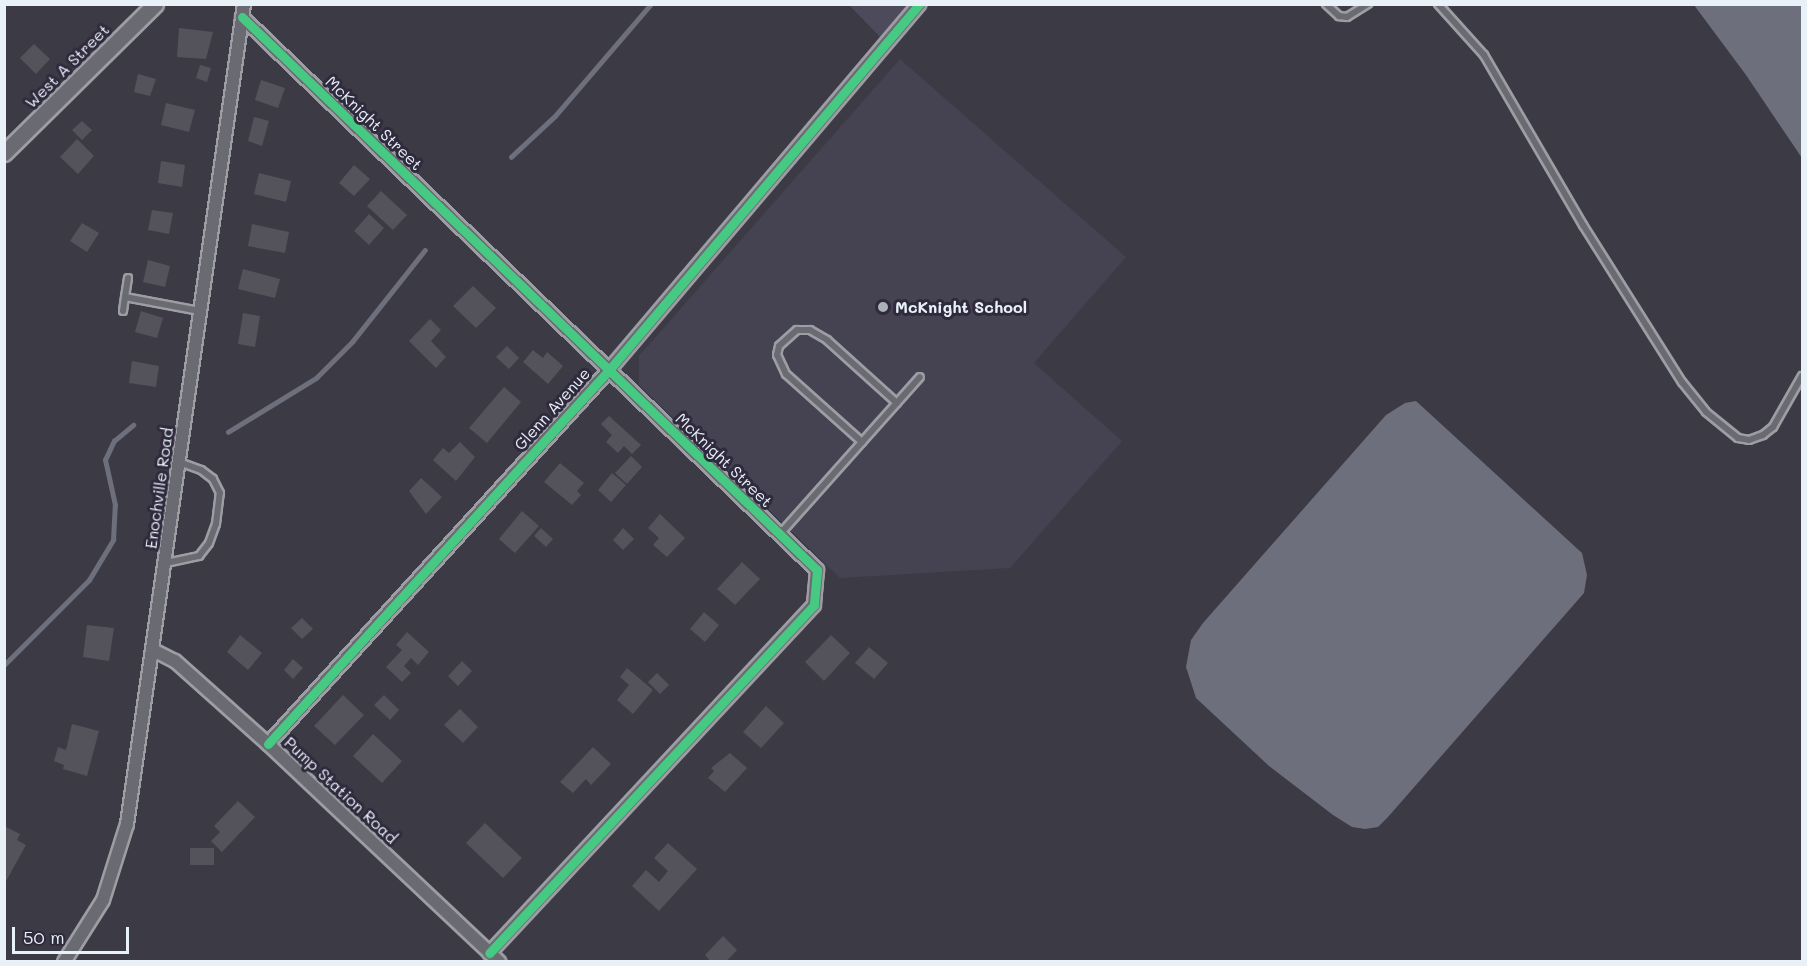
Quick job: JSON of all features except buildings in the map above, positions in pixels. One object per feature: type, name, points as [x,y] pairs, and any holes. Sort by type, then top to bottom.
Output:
[{"type":"street","name":"West A Street","points":[[4,153],[155,4]]},
{"type":"street","name":"Glenn Avenue","points":[[268,744],[609,370],[919,4]]},
{"type":"street","name":"McKnight Street","points":[[243,11],[609,370],[817,570],[814,605],[494,957]]},
{"type":"street","name":"Enochville Road","points":[[64,962],[103,900],[128,824],[243,11]]},
{"type":"street","name":"Pump Station Road","points":[[153,650],[175,661],[268,744],[494,957]]},
{"type":"lane","points":[[1326,4],[1339,16],[1347,17],[1368,4]]},
{"type":"lane","points":[[1438,4],[1484,56],[1583,225],[1682,382],[1706,412],[1738,438],[1749,440],[1763,435],[1773,428],[1803,376]]},
{"type":"lane","points":[[123,311],[128,278]]},
{"type":"lane","points":[[125,297],[201,311]]},
{"type":"lane","points":[[862,442],[786,374],[777,355],[779,346],[797,330],[810,330],[827,340],[897,403]]},
{"type":"lane","points":[[780,534],[920,377]]},
{"type":"lane","points":[[166,563],[199,556],[216,524],[220,493],[213,479],[201,470],[179,462]]},
{"type":"shaded area","points":[[849,5],[919,5],[886,43]]},
{"type":"shaded area","points":[[1694,5],[1802,5],[1802,158],[1746,75]]},
{"type":"shaded area","name":"McKnight School","points":[[900,59],[1126,257],[1034,363],[1122,441],[1010,568],[840,578],[639,385],[639,356]]},
{"type":"shaded area","points":[[1416,401],[1582,553],[1587,575],[1584,593],[1388,817],[1378,827],[1365,829],[1352,827],[1333,815],[1269,766],[1196,698],[1186,667],[1191,640],[1203,623],[1386,415],[1405,403]]},
{"type":"waterway","points":[[511,157],[555,116],[651,4]]},
{"type":"waterway","points":[[228,432],[316,378],[352,342],[425,250]]},
{"type":"waterway","points":[[4,665],[89,580],[113,540],[115,505],[105,460],[114,441],[133,425]]},
{"type":"cycle path","points":[[268,744],[609,370],[919,4]]},
{"type":"cycle path","points":[[242,17],[817,570],[814,605],[489,953]]},
{"type":"place","name":"McKnight School","points":[[883,307]]}]
